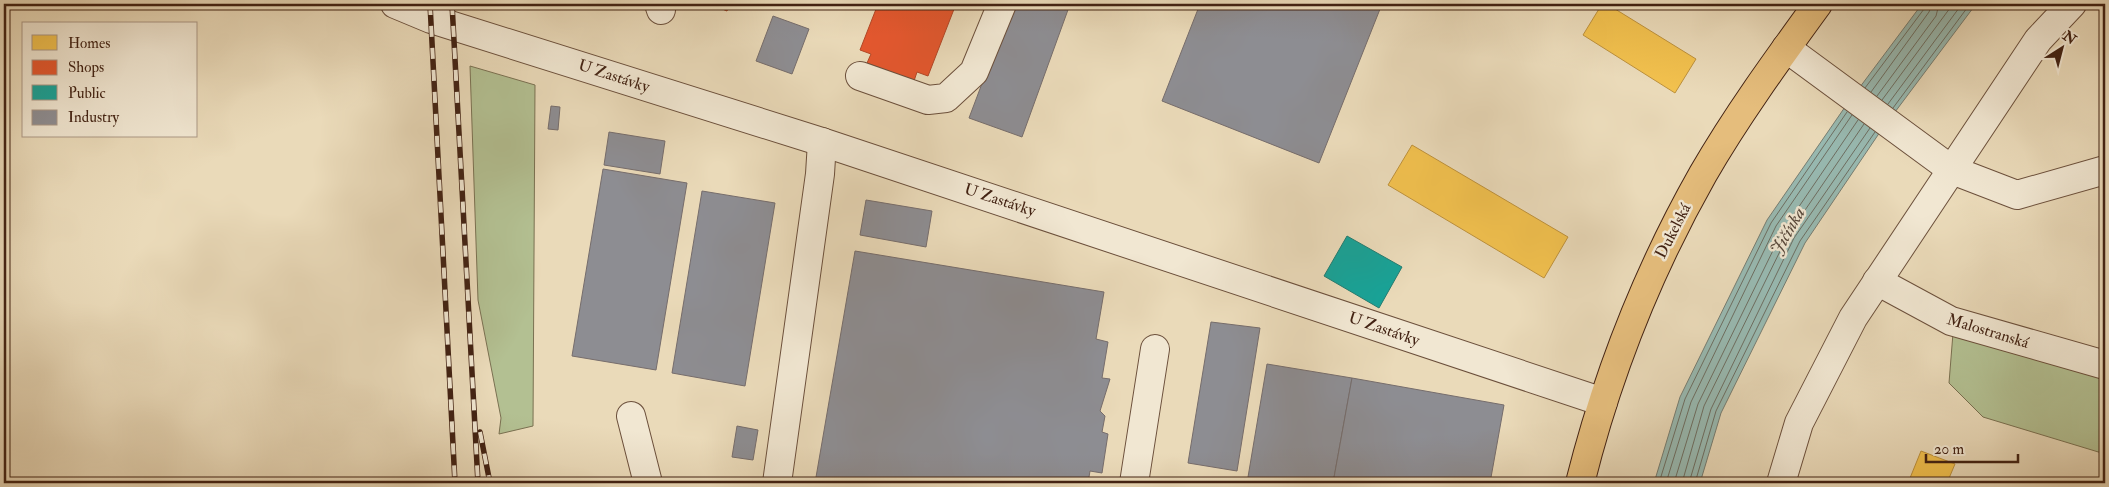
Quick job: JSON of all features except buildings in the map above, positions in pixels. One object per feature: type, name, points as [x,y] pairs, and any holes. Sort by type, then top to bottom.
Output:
[{"type":"main road","name":"Dukelská","points":[[1580,483],[1618,354],[1637,308],[1680,216],[1717,151],[1818,4]]},
{"type":"street","name":"U Zastávky","points":[[395,4],[431,19],[822,142],[1603,402]]},
{"type":"street","points":[[860,76],[928,100],[946,98],[974,72],[1002,4]]},
{"type":"street","points":[[1781,483],[1799,423],[1853,318],[2038,40],[2072,4]]},
{"type":"street","points":[[1786,48],[1952,170],[2017,195],[2105,170]]},
{"type":"street","points":[[777,483],[819,183],[822,142]]},
{"type":"street","name":"Malostranská","points":[[1877,281],[1951,321],[2105,365]]},
{"type":"street","points":[[1134,483],[1155,349]]},
{"type":"street","points":[[631,416],[648,483]]},
{"type":"green space","points":[[470,66],[535,85],[533,426],[499,434],[501,418],[478,300]]},
{"type":"green space","points":[[1953,333],[2105,376],[2105,454],[1983,417],[1949,383]]},
{"type":"water","name":"Jičínka","points":[[1922,4],[1976,4],[1880,132],[1805,243],[1721,413],[1700,483],[1654,483],[1680,397],[1767,220],[1845,107]]},
{"type":"railway","points":[[430,4],[455,483]]},
{"type":"railway","points":[[452,4],[478,483]]},
{"type":"railway","points":[[480,432],[490,483]]}]
